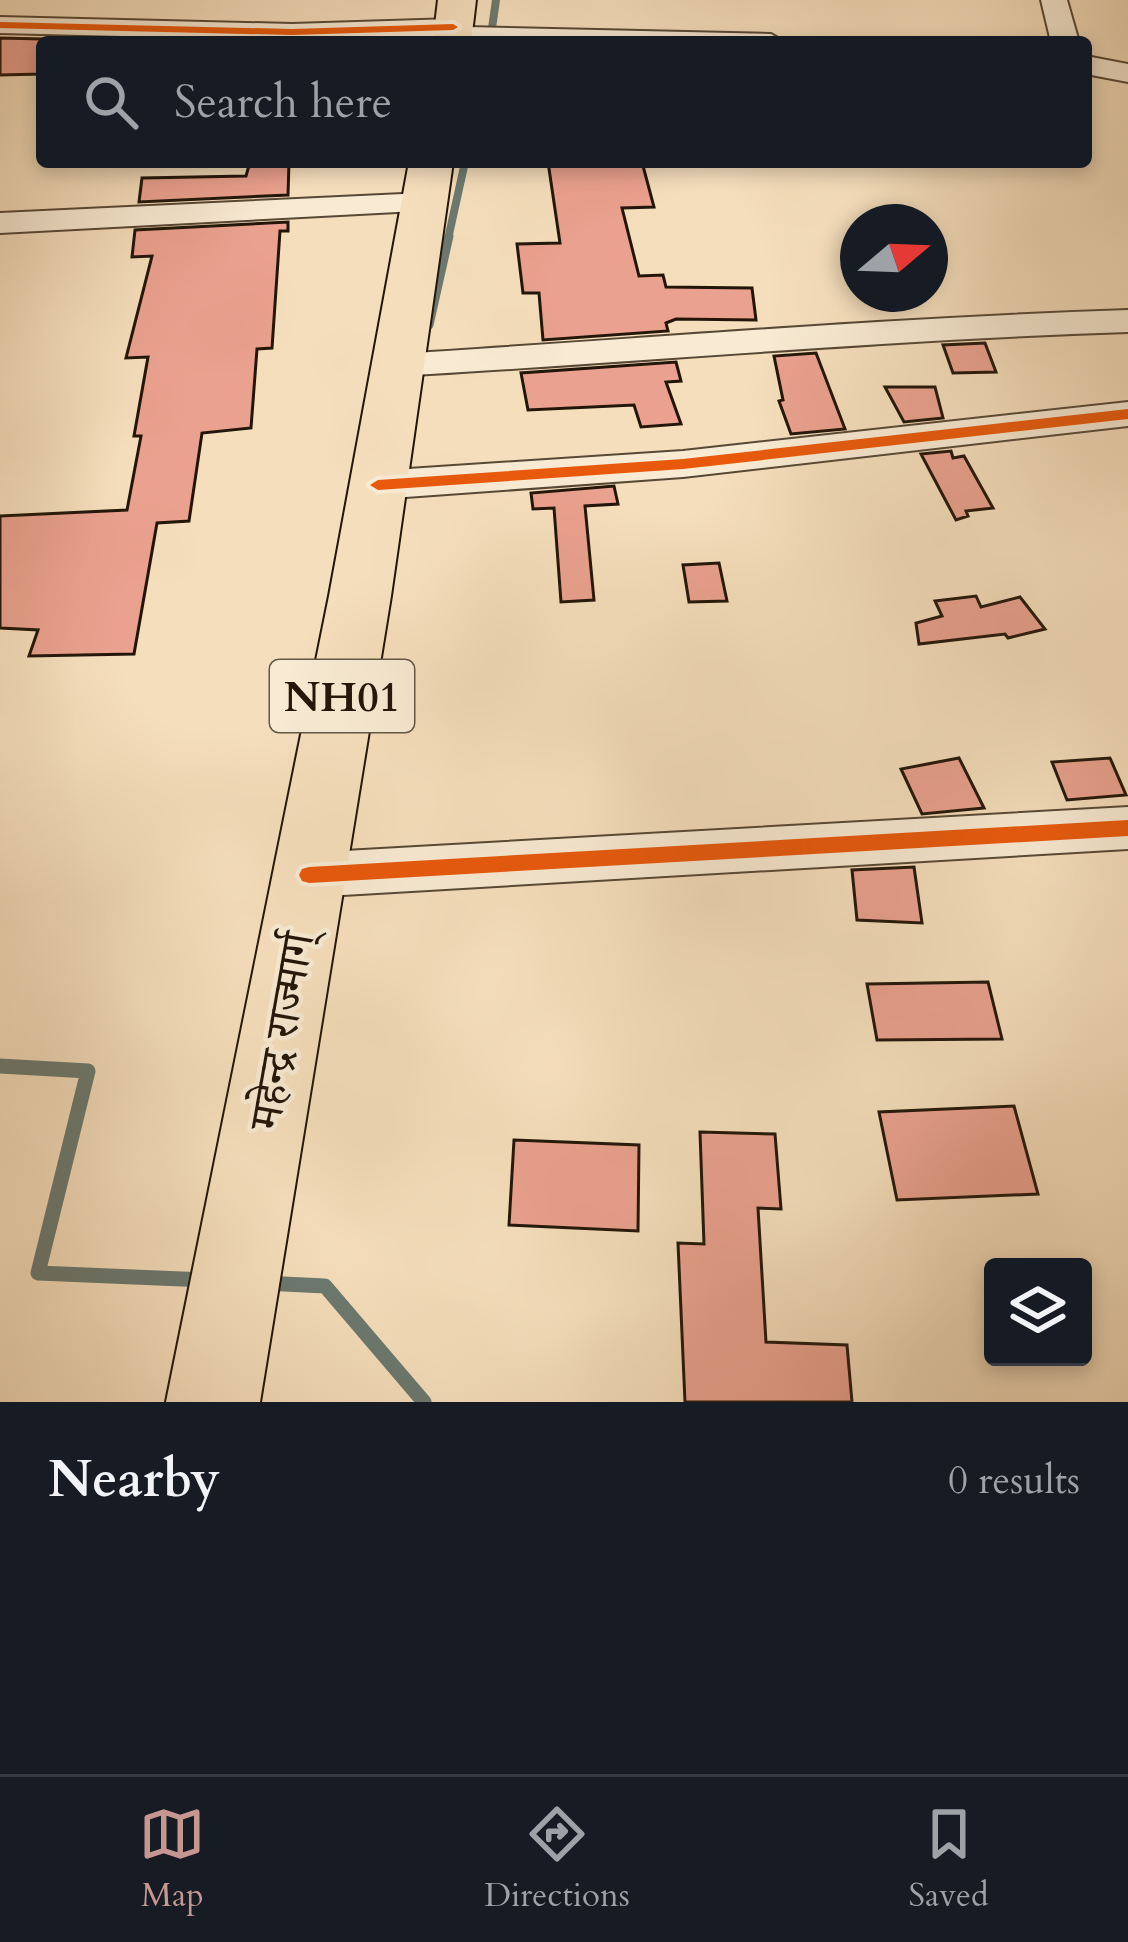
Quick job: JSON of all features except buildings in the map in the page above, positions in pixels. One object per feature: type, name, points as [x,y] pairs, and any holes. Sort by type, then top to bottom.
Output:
[{"type":"highway","name":"महेन्द्र राज्मार्ग्","points":[[221,1359],[428,182]]},
{"type":"street","points":[[1054,0],[1063,36]]},
{"type":"street","points":[[0,25],[292,32],[454,26],[652,36]]},
{"type":"street","points":[[1092,66],[1128,74]]},
{"type":"street","points":[[0,223],[428,182]]},
{"type":"street","points":[[398,365],[772,343],[940,327],[1128,321]]},
{"type":"street","points":[[378,485],[706,462],[1128,414]]},
{"type":"street","points":[[309,875],[1128,828]]},
{"type":"waterway","points":[[491,36],[496,0]]},
{"type":"waterway","points":[[448,239],[464,168]]},
{"type":"waterway","points":[[429,325],[449,236]]},
{"type":"waterway","points":[[0,1066],[88,1071],[38,1273],[206,1280]]},
{"type":"waterway","points":[[263,1283],[325,1286],[424,1402]]},
{"type":"cycle path","points":[[0,25],[292,32],[453,27]]},
{"type":"cycle path","points":[[378,485],[683,464],[1128,414]]},
{"type":"cycle path","points":[[309,875],[1128,828]]}]
